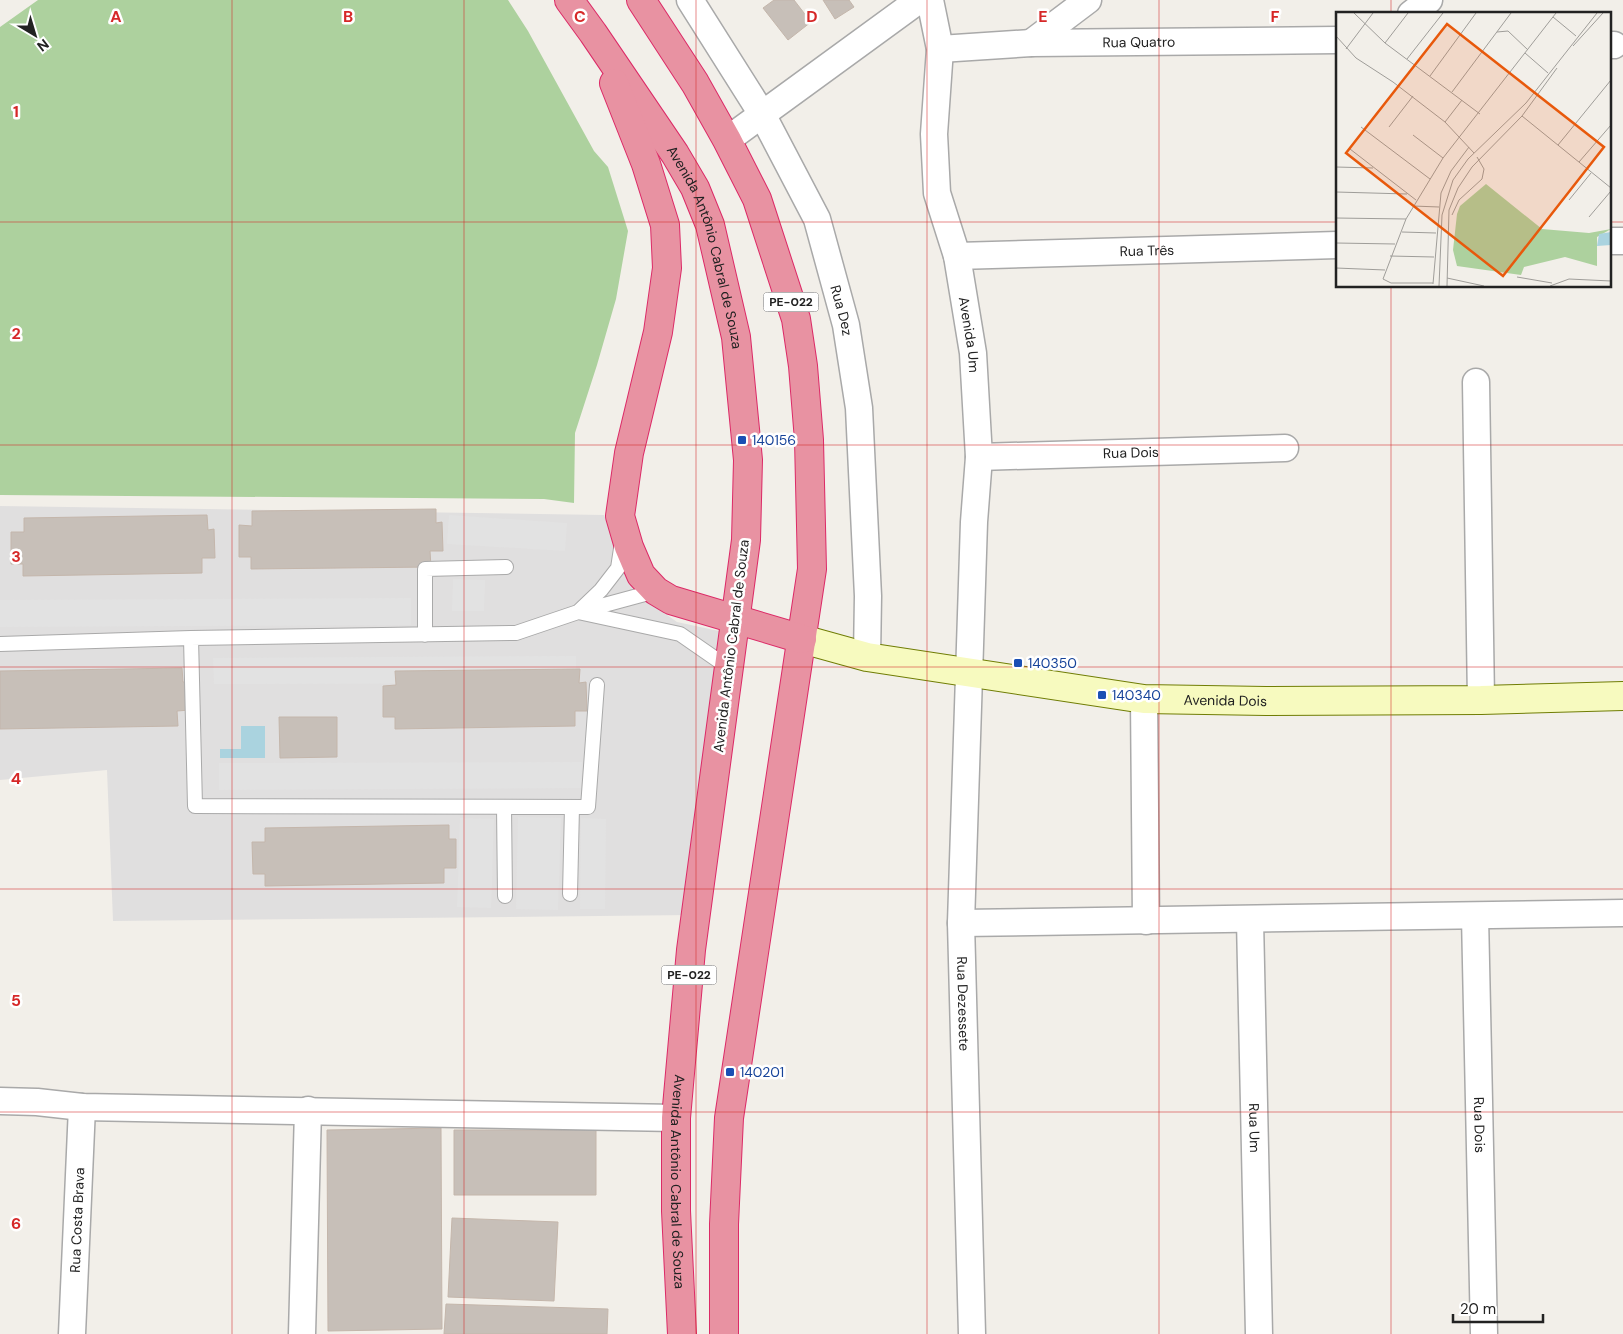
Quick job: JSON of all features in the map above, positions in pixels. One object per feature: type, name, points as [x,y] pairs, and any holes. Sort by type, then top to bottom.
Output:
[{"type":"highway","name":"Avenida Antônio Cabral de Souza","points":[[569,0],[594,33],[676,154],[694,188],[710,226],[736,337],[748,460],[746,540],[691,950],[676,1118],[676,1211],[682,1334]]},
{"type":"highway","name":"PE-022","points":[[641,0],[695,83],[757,199],[796,319],[808,440],[812,569],[730,1118],[724,1224],[724,1334]]},
{"type":"highway","points":[[594,33],[646,164],[665,225],[667,268],[658,332],[629,453],[620,516],[629,547],[641,575],[656,591],[671,600],[802,639]]},
{"type":"street","name":"Rua Dez","points":[[690,0],[762,114],[817,219],[846,325],[859,408],[868,596],[867,657]]},
{"type":"street","points":[[727,140],[919,0]]},
{"type":"street","name":"Avenida Um","points":[[930,0],[940,49],[934,134],[937,193],[957,256],[973,353],[980,457],[974,522],[968,673]]},
{"type":"street","points":[[1031,43],[1088,0]]},
{"type":"street","points":[[1414,12],[1429,0]]},
{"type":"street","name":"Rua Quatro","points":[[940,49],[1031,43],[1336,40]]},
{"type":"street","points":[[1610,241],[1623,241]]},
{"type":"street","name":"Rua Três","points":[[957,256],[1336,245]]},
{"type":"street","points":[[1476,382],[1481,700]]},
{"type":"street","name":"Rua Dois","points":[[980,457],[1284,448]]},
{"type":"street","name":"Avenida Dois","points":[[802,639],[867,657],[1144,699],[1266,701],[1481,700],[1623,696]]},
{"type":"street","name":"Rua Dezessete","points":[[968,673],[961,923],[972,1334]]},
{"type":"street","points":[[1144,699],[1146,921]]},
{"type":"street","points":[[961,923],[1623,914]]},
{"type":"street","name":"Rua Dois","points":[[1475,916],[1484,1334]]},
{"type":"street","name":"Rua Um","points":[[1250,920],[1259,1334]]},
{"type":"street","points":[[0,1101],[37,1102],[82,1107],[676,1118]]},
{"type":"street","name":"Rua Costa Brava","points":[[72,1334],[82,1107]]},
{"type":"street","points":[[302,1334],[308,1110]]},
{"type":"lane","points":[[578,612],[601,590],[618,568],[624,529]]},
{"type":"lane","points":[[425,635],[425,569],[506,566]]},
{"type":"lane","points":[[0,644],[191,638],[516,633],[578,612],[656,591]]},
{"type":"lane","points":[[578,612],[680,634],[729,668]]},
{"type":"lane","points":[[191,638],[195,806],[588,807],[597,685]]},
{"type":"lane","points":[[570,894],[572,806]]},
{"type":"lane","points":[[504,807],[505,896]]},
{"type":"shaded area","points":[[0,506],[604,515],[634,592],[677,622],[728,633],[691,915],[113,921],[107,770],[0,780]]},
{"type":"shaded area","points":[[449,515],[567,523],[565,551],[447,544]]},
{"type":"shaded area","points":[[453,579],[485,580],[484,611],[452,611]]},
{"type":"shaded area","points":[[411,598],[411,625],[0,627],[0,600]]},
{"type":"shaded area","points":[[576,656],[576,683],[214,684],[213,658]]},
{"type":"shaded area","points":[[582,762],[581,788],[219,790],[219,763]]},
{"type":"shaded area","points":[[518,817],[561,818],[558,910],[516,909]]},
{"type":"shaded area","points":[[460,818],[494,819],[491,908],[457,907]]},
{"type":"shaded area","points":[[581,818],[606,819],[605,909],[580,909]]},
{"type":"green space","points":[[38,0],[508,0],[528,31],[594,151],[608,167],[628,231],[616,299],[575,433],[574,503],[544,499],[0,495],[0,27]]},
{"type":"water","points":[[241,726],[265,726],[265,758],[220,758],[220,749],[241,749]]},
{"type":"building","points":[[774,0],[794,0],[811,22],[788,40],[763,8]]},
{"type":"building","points":[[823,0],[849,0],[854,7],[835,19]]},
{"type":"building","points":[[436,509],[436,523],[442,522],[443,551],[430,551],[431,567],[251,569],[251,557],[239,557],[239,525],[252,526],[252,511]]},
{"type":"building","points":[[207,515],[208,530],[214,529],[215,558],[202,558],[202,573],[23,576],[23,564],[11,564],[11,532],[24,532],[24,518]]},
{"type":"building","points":[[182,668],[183,682],[190,682],[190,710],[177,711],[178,726],[0,729],[0,671]]},
{"type":"building","points":[[580,669],[579,683],[586,682],[587,711],[575,711],[575,726],[395,729],[395,717],[383,717],[383,686],[396,685],[395,671]]},
{"type":"building","points":[[279,717],[337,717],[337,757],[280,758]]},
{"type":"building","points":[[449,825],[449,839],[456,839],[456,868],[444,868],[444,883],[265,886],[265,874],[253,874],[252,842],[265,842],[265,828]]},
{"type":"building","points":[[441,1128],[442,1329],[328,1331],[327,1130]]},
{"type":"building","points":[[454,1130],[596,1130],[596,1195],[454,1195]]},
{"type":"building","points":[[452,1218],[558,1222],[554,1301],[448,1297]]},
{"type":"building","points":[[446,1304],[608,1309],[607,1334],[444,1334]]},
{"type":"place","name":"140156","points":[[742,440]]},
{"type":"place","name":"140350","points":[[1018,663]]},
{"type":"place","name":"140340","points":[[1102,695]]},
{"type":"place","name":"140201","points":[[730,1072]]}]
